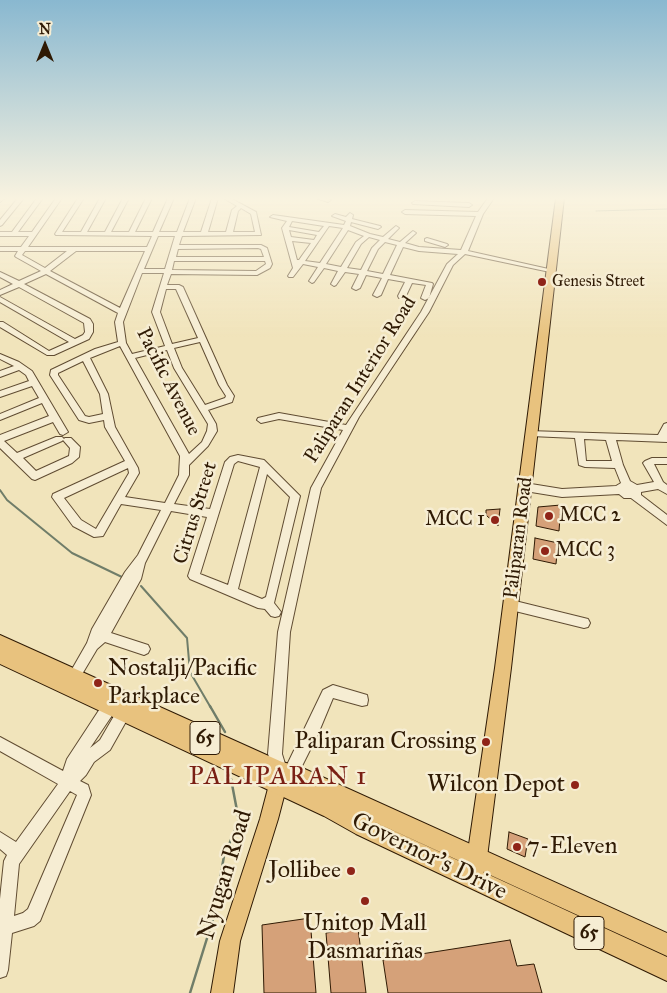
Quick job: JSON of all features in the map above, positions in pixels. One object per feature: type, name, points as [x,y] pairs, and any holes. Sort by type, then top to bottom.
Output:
[{"type":"highway","name":"Governor's Drive","points":[[0,643],[70,682]]},
{"type":"highway","name":"Governor's Drive","points":[[0,656],[70,682],[283,777],[331,809],[363,827],[475,868],[667,945]]},
{"type":"highway","name":"Governor's Drive","points":[[475,868],[667,969]]},
{"type":"main road","name":"Paliparan Road","points":[[475,868],[511,606],[554,244]]},
{"type":"main road","name":"Nyugan Road","points":[[222,993],[230,941],[283,777]]},
{"type":"street","points":[[26,244],[18,256],[44,272],[98,298],[122,312]]},
{"type":"street","name":"Pacific Avenue","points":[[70,682],[127,586],[137,576],[142,558],[184,474],[185,456],[182,449],[122,344],[119,322],[151,244]]},
{"type":"street","points":[[291,244],[298,261],[297,268],[291,276]]},
{"type":"street","points":[[298,261],[314,244]]},
{"type":"street","points":[[312,281],[322,266],[345,244]]},
{"type":"street","points":[[334,284],[343,269],[349,244]]},
{"type":"street","points":[[366,244],[376,247]]},
{"type":"street","points":[[356,288],[379,244]]},
{"type":"street","points":[[377,295],[401,244]]},
{"type":"street","points":[[403,244],[420,248],[449,246]]},
{"type":"street","points":[[420,248],[423,244]]},
{"type":"street","points":[[445,244],[463,253],[550,272]]},
{"type":"street","name":"Paliparan Interior Road","points":[[283,777],[275,754],[284,632],[316,488],[348,428],[425,312],[450,264],[463,253],[467,244]]},
{"type":"street","points":[[139,271],[168,272],[257,273],[268,267],[267,259],[264,248],[259,246],[176,247],[168,272],[163,287],[156,312],[178,368],[212,424],[212,431],[205,444],[184,464]]},
{"type":"street","points":[[0,249],[149,249]]},
{"type":"street","points":[[0,293],[44,272],[74,249]]},
{"type":"street","points":[[172,259],[267,259]]},
{"type":"street","points":[[298,261],[430,284],[425,298]]},
{"type":"street","points":[[0,274],[87,321],[89,324],[88,335],[51,353],[47,353],[0,324]]},
{"type":"street","points":[[402,296],[409,280]]},
{"type":"street","points":[[163,287],[179,287],[223,385],[231,398],[203,409]]},
{"type":"street","points":[[0,299],[75,342]]},
{"type":"street","points":[[130,357],[202,339]]},
{"type":"street","points":[[108,416],[89,420],[82,418],[54,375],[57,369],[122,344]]},
{"type":"street","points":[[0,356],[29,373],[44,399],[63,437],[75,447],[74,457],[69,461],[35,476],[0,441],[53,418]]},
{"type":"street","points":[[85,357],[104,394],[110,427],[130,463],[134,473],[120,500],[99,532],[94,533],[77,523],[57,497],[130,463]]},
{"type":"street","points":[[0,374],[20,367]]},
{"type":"street","points":[[0,394],[34,382]]},
{"type":"street","points":[[0,417],[44,399]]},
{"type":"street","points":[[261,420],[279,416],[348,428]]},
{"type":"street","points":[[531,433],[664,439],[667,426]]},
{"type":"street","points":[[579,435],[582,462],[585,464],[618,465]]},
{"type":"street","points":[[610,436],[623,487]]},
{"type":"street","points":[[17,458],[63,437]]},
{"type":"street","name":"Citrus Street","points":[[232,591],[198,579],[194,576],[194,571],[233,459],[265,464]]},
{"type":"street","points":[[635,492],[664,487],[648,463],[652,461],[667,461]]},
{"type":"street","points":[[265,464],[294,496],[268,606],[232,591],[265,464]]},
{"type":"street","points":[[525,485],[562,493],[623,487],[635,492],[667,521]]},
{"type":"street","points":[[120,500],[214,514]]},
{"type":"street","points":[[511,606],[584,623]]},
{"type":"street","points":[[97,638],[144,649]]},
{"type":"street","points":[[283,777],[313,729],[328,694],[333,691],[362,700]]},
{"type":"street","points":[[0,970],[2,929],[12,861],[16,852],[68,782],[82,770],[89,757],[105,745],[120,704]]},
{"type":"street","points":[[0,744],[83,790],[84,795],[38,909],[28,920],[2,929]]},
{"type":"street","points":[[0,839],[16,852]]},
{"type":"building","name":"MCC 2","points":[[561,505],[559,531],[536,526],[538,507]]},
{"type":"building","name":"MCC 1","points":[[500,509],[498,526],[486,515],[486,510]]},
{"type":"building","name":"MCC 3","points":[[535,538],[558,543],[556,564],[533,559]]},
{"type":"building","name":"7-Eleven","points":[[509,832],[528,839],[525,857],[507,849]]},
{"type":"building","points":[[310,918],[316,993],[264,993],[262,925]]},
{"type":"building","points":[[358,928],[366,993],[331,993],[326,933]]},
{"type":"building","points":[[510,940],[517,966],[534,964],[542,993],[388,993],[383,960]]},
{"type":"waterway","points":[[0,490],[7,500],[72,553],[124,578]]},
{"type":"waterway","points":[[141,586],[187,638],[190,672],[211,708]]},
{"type":"waterway","points":[[210,706],[225,732]]},
{"type":"waterway","points":[[190,993],[213,919],[224,856],[239,821],[231,779]]},
{"type":"place","name":"Genesis Street","points":[[542,282]]},
{"type":"place","name":"MCC 2","points":[[549,516]]},
{"type":"place","name":"MCC 1","points":[[495,520]]},
{"type":"place","name":"MCC 3","points":[[545,551]]},
{"type":"place","name":"Nostalji/Pacific Parkplace","points":[[98,683]]},
{"type":"place","name":"Paliparan Crossing","points":[[486,742]]},
{"type":"place","name":"Wilcon Depot","points":[[575,785]]},
{"type":"place","name":"7-Eleven","points":[[517,847]]},
{"type":"place","name":"Jollibee","points":[[351,871]]},
{"type":"place","name":"Unitop Mall Dasmariñas","points":[[365,901]]},
{"type":"district","name":"PALIPARAN 1","points":[[278,778]]}]
